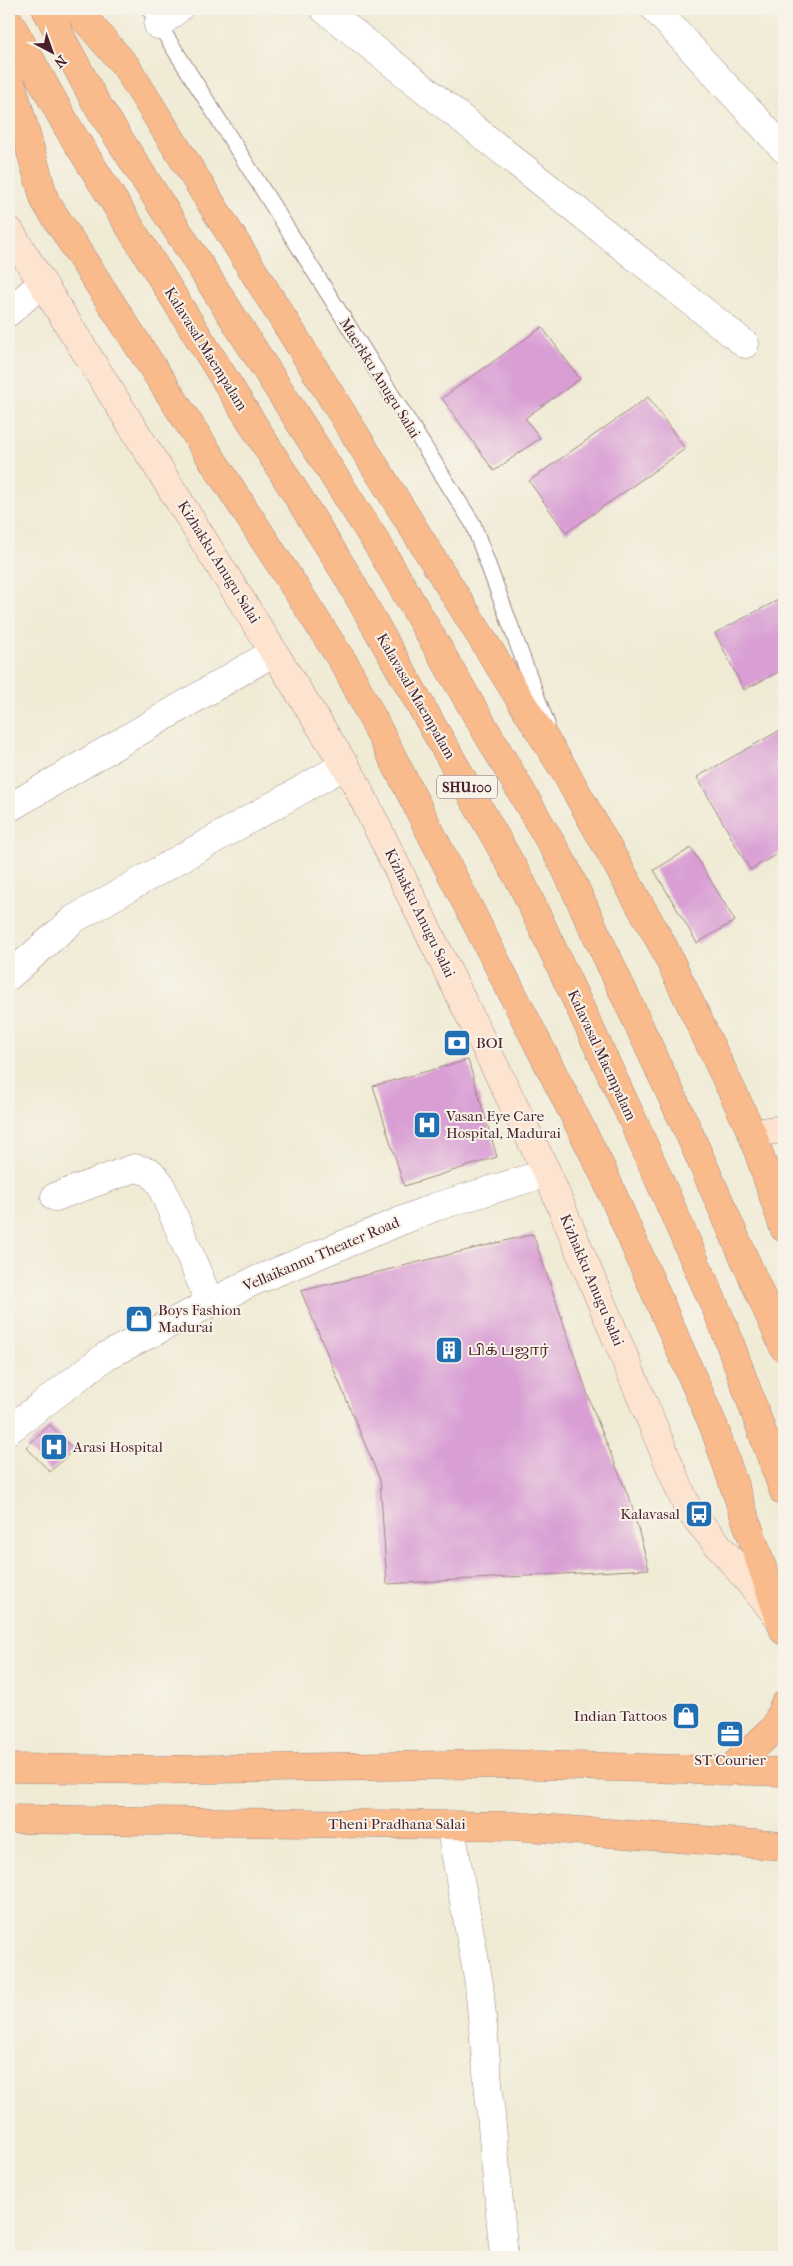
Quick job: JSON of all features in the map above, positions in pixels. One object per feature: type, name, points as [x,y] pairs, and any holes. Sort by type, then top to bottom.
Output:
[{"type":"main road","name":"SHU100","points":[[46,9],[95,101],[378,545],[565,867],[689,1133],[784,1348]]},
{"type":"main road","points":[[76,9],[125,65],[564,770],[663,946],[752,1133],[784,1228]]},
{"type":"main road","name":"Kalavasal Maempalam","points":[[9,21],[66,126],[346,572],[522,884],[635,1125],[724,1327],[784,1492]]},
{"type":"main road","points":[[9,75],[45,201],[347,668],[602,1170],[714,1427],[782,1625]]},
{"type":"main road","points":[[727,1772],[775,1728],[784,1705]]},
{"type":"main road","points":[[9,1768],[156,1770],[499,1764],[727,1772],[784,1772]]},
{"type":"main road","name":"Theni Pradhana Salai","points":[[9,1819],[514,1826],[784,1846]]},
{"type":"street","points":[[324,9],[745,344]]},
{"type":"street","points":[[655,9],[784,149]]},
{"type":"street","name":"Kizhakku Anugu Salai","points":[[9,230],[345,765],[547,1173],[688,1509],[782,1625]]},
{"type":"street","points":[[9,312],[42,283]]},
{"type":"street","points":[[9,808],[274,652]]},
{"type":"street","points":[[9,976],[74,919],[345,765]]},
{"type":"street","points":[[752,1133],[784,1129]]},
{"type":"street","points":[[55,1197],[135,1168],[150,1172],[160,1183],[210,1302]]},
{"type":"street","name":"Vellaikannu Theater Road","points":[[9,1430],[106,1356],[210,1302],[252,1282],[435,1207],[547,1173]]},
{"type":"street","points":[[450,1824],[479,1984],[504,2257]]},
{"type":"lane","name":"Maerkku Anugu Salai","points":[[161,14],[472,524],[564,770]]},
{"type":"building","points":[[542,327],[580,379],[525,418],[540,438],[494,471],[442,398]]},
{"type":"building","points":[[648,397],[685,449],[566,533],[529,481]]},
{"type":"building","points":[[784,597],[784,669],[744,690],[715,633]]},
{"type":"building","points":[[784,728],[784,850],[750,870],[697,777]]},
{"type":"building","points":[[691,848],[735,921],[697,943],[654,870]]},
{"type":"building","points":[[468,1060],[497,1157],[404,1186],[373,1086]]},
{"type":"building","points":[[533,1234],[593,1410],[631,1503],[649,1569],[387,1584],[380,1480],[301,1291]]},
{"type":"building","points":[[50,1425],[74,1449],[50,1472],[26,1447]]},
{"type":"place","name":"BOI","points":[[457,1043]]},
{"type":"place","name":"Vasan Eye Care Hospital, Madurai","points":[[427,1125]]},
{"type":"place","name":"Boys Fashion Madurai","points":[[139,1319]]},
{"type":"place","name":"பிக் பஜார்","points":[[449,1350]]},
{"type":"place","name":"Arasi Hospital","points":[[54,1447]]},
{"type":"place","name":"Kalavasal","points":[[699,1514]]},
{"type":"place","name":"Indian Tattoos","points":[[686,1716]]},
{"type":"place","name":"ST Courier","points":[[730,1734]]}]
